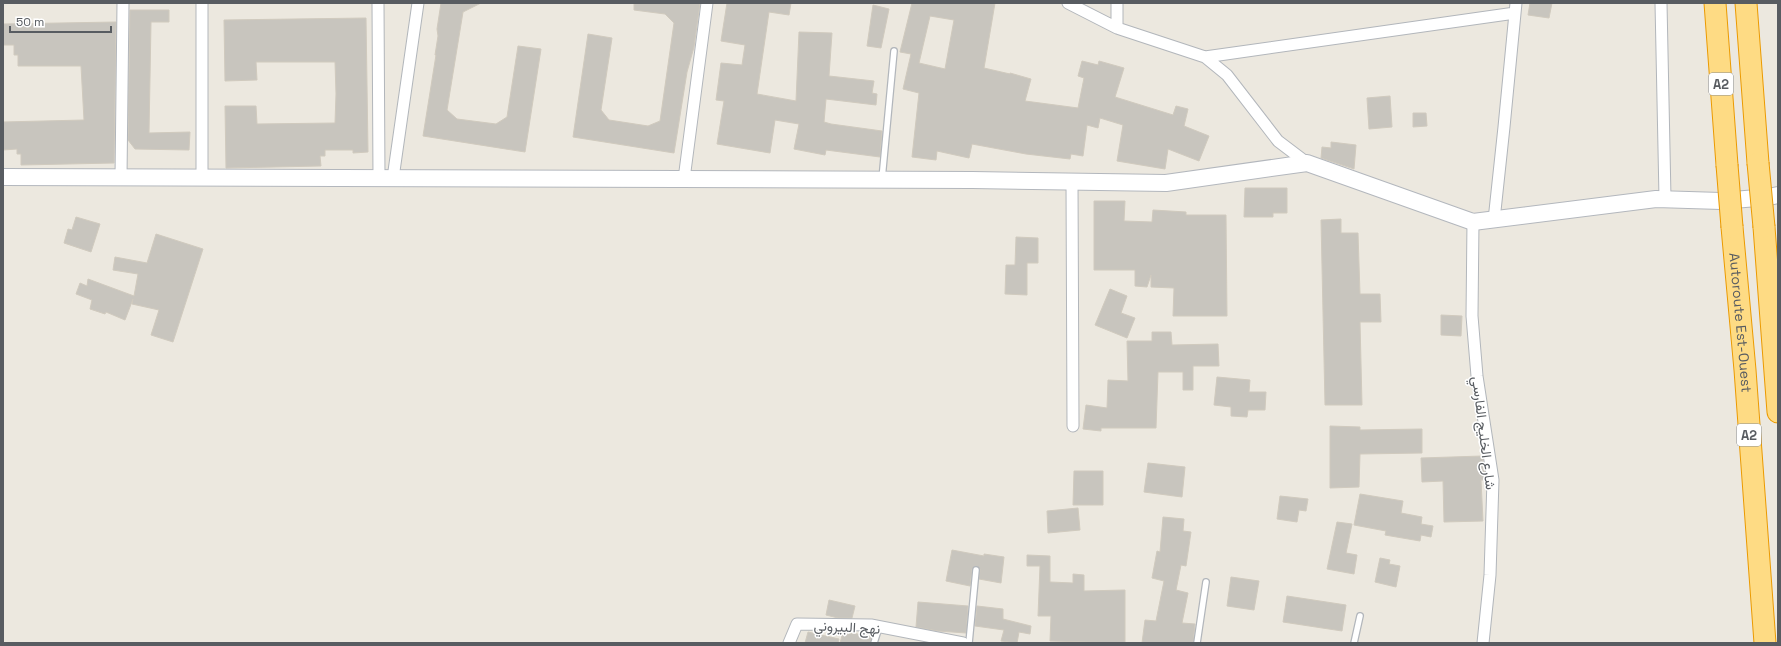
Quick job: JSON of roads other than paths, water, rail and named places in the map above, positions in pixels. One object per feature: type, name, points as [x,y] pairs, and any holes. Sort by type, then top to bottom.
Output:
[{"type":"highway","name":"Autoroute Est-Ouest","points":[[1715,3],[1732,228],[1745,370],[1765,643]]},
{"type":"highway","name":"A2","points":[[1746,3],[1778,412]]},
{"type":"street","points":[[121,177],[123,3]]},
{"type":"street","points":[[202,3],[202,177]]},
{"type":"street","points":[[378,3],[386,178]]},
{"type":"street","points":[[386,178],[418,3]]},
{"type":"street","points":[[684,179],[708,3]]},
{"type":"street","points":[[1068,3],[1117,28],[1205,57],[1227,75],[1278,141],[1307,163],[1473,222],[1665,198],[1721,201],[1769,198],[1778,195]]},
{"type":"street","points":[[1117,3],[1117,28]]},
{"type":"street","points":[[1661,3],[1665,198]]},
{"type":"street","points":[[1205,57],[1516,8],[1494,220]]},
{"type":"street","points":[[3,177],[882,179],[1166,183],[1307,163]]},
{"type":"street","points":[[1072,181],[1073,426]]},
{"type":"street","name":"شارع الخليج الفارسي","points":[[1473,222],[1473,324],[1477,376],[1493,480],[1490,575],[1483,643]]},
{"type":"street","name":"نهج البيروني","points":[[789,643],[797,624],[871,625],[963,643]]},
{"type":"lane","points":[[882,179],[894,51]]},
{"type":"lane","points":[[969,643],[976,570]]},
{"type":"lane","points":[[1198,643],[1206,582]]},
{"type":"lane","points":[[1354,643],[1360,616]]},
{"type":"lane","points":[[874,643],[879,627]]}]
